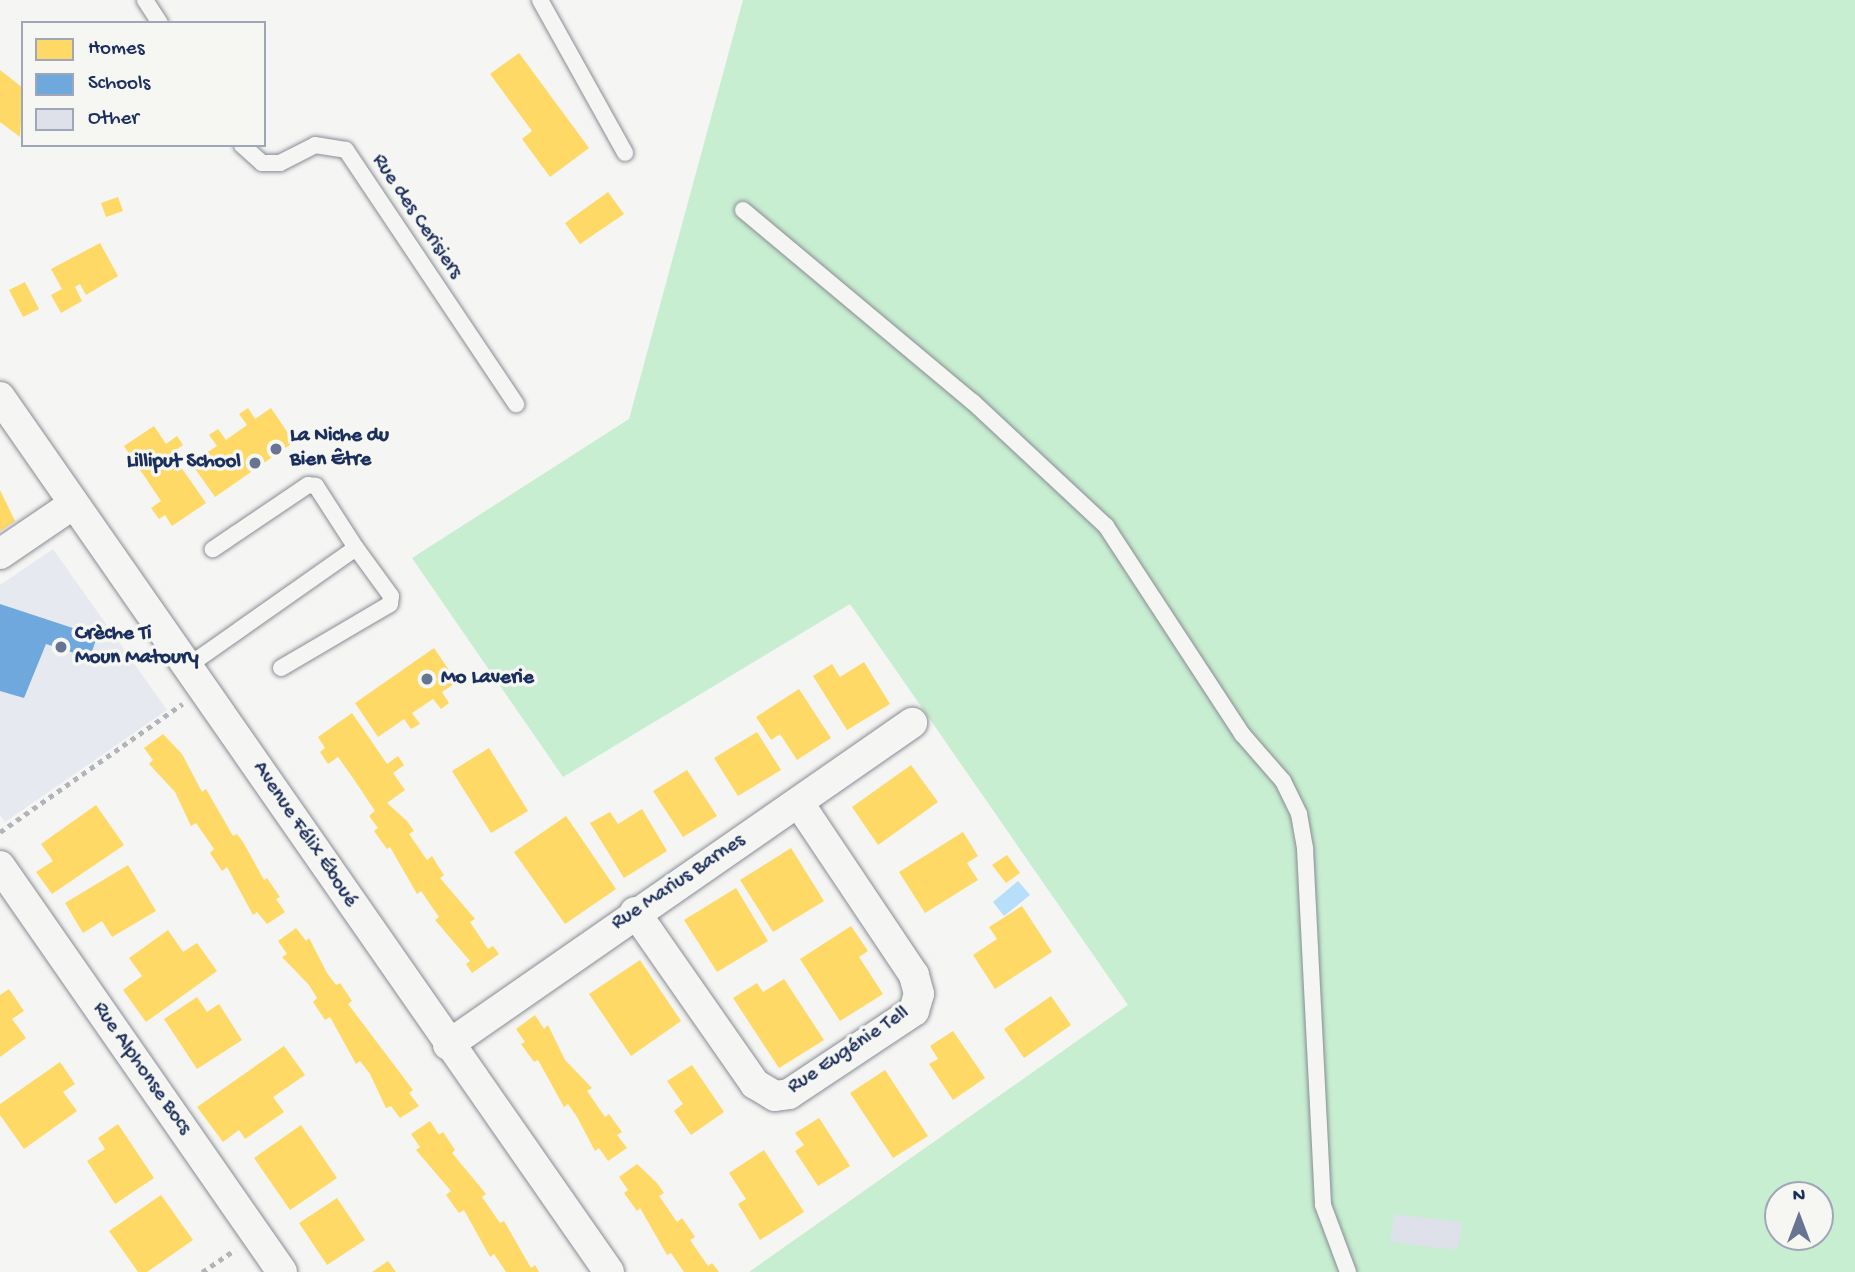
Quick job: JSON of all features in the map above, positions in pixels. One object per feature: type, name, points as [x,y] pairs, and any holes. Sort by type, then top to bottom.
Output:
[{"type":"street","name":"Avenue Félix Éboué","points":[[0,397],[72,505],[196,678],[448,1045],[609,1272]]},
{"type":"street","points":[[0,554],[72,505]]},
{"type":"street","name":"Rue Marius Barnes","points":[[448,1045],[635,912],[799,803],[912,723]]},
{"type":"street","name":"Rue Eugénie Tell","points":[[635,912],[755,1084],[775,1096],[789,1094],[914,1011],[919,994],[914,975],[799,803]]},
{"type":"street","name":"Rue Alphonse Bocs","points":[[0,866],[282,1272]]},
{"type":"lane","points":[[145,0],[159,21]]},
{"type":"lane","points":[[540,0],[625,153]]},
{"type":"lane","name":"Rue des Cerisiers","points":[[244,147],[262,163],[280,163],[315,145],[346,150],[516,404]]},
{"type":"lane","points":[[743,210],[972,402],[1106,526],[1242,734],[1283,782],[1299,814],[1305,849],[1323,1205],[1348,1272]]},
{"type":"lane","points":[[213,549],[308,485],[316,486],[391,596],[390,604],[281,668]]},
{"type":"lane","points":[[196,678],[356,548]]},
{"type":"path","points":[[0,832],[196,678]]},
{"type":"path","points":[[202,1272],[256,1235]]},
{"type":"shaded area","name":"Crèche Ti Moun Matoury","points":[[53,549],[167,710],[5,822],[0,815],[0,585]]},
{"type":"green space","points":[[743,0],[1855,0],[1855,1272],[749,1272],[1128,1005],[850,604],[563,777],[412,558],[629,419]]},
{"type":"water","points":[[1018,881],[1030,895],[1004,916],[993,902]]},
{"type":"building: Homes","points":[[519,53],[589,148],[550,177],[522,139],[532,131],[490,74]]},
{"type":"building: Homes","points":[[0,70],[21,86],[20,137],[0,122]]},
{"type":"building: Homes","points":[[608,192],[624,214],[580,244],[565,223]]},
{"type":"building: Homes","points":[[118,197],[123,211],[106,217],[101,203]]},
{"type":"building: Homes","points":[[100,243],[118,276],[86,295],[80,284],[75,287],[82,301],[61,313],[51,295],[62,289],[51,269]]},
{"type":"building: Homes","points":[[25,282],[39,309],[23,317],[9,290]]},
{"type":"building: Homes","points":[[248,408],[255,419],[271,408],[294,442],[215,497],[191,463],[217,446],[209,435],[218,429],[226,440],[247,425],[239,414]]},
{"type":"building: Homes","points":[[154,426],[166,444],[177,436],[183,445],[171,453],[206,503],[172,526],[165,515],[159,519],[151,508],[161,501],[124,446]]},
{"type":"building: Homes","points":[[0,490],[15,521],[0,531]]},
{"type":"building: Homes","points":[[434,648],[457,682],[442,692],[449,703],[441,709],[433,699],[412,713],[420,724],[411,729],[404,719],[378,737],[355,703]]},
{"type":"building: Homes","points":[[864,662],[890,704],[847,730],[813,676],[832,664],[840,677]]},
{"type":"building: Homes","points":[[799,689],[831,738],[797,760],[780,734],[771,740],[756,717]]},
{"type":"building: Homes","points":[[352,713],[387,764],[398,756],[404,765],[393,773],[405,790],[387,803],[407,821],[414,831],[409,834],[427,860],[432,856],[444,875],[440,878],[475,919],[470,922],[488,949],[493,946],[499,954],[472,973],[466,964],[470,961],[435,920],[439,917],[421,891],[417,894],[390,847],[387,849],[374,831],[378,828],[369,816],[375,811],[353,778],[338,757],[328,764],[320,752],[325,748],[318,737]]},
{"type":"building: Homes","points":[[757,732],[781,770],[738,796],[714,758]]},
{"type":"building: Homes","points":[[163,734],[182,754],[202,792],[206,789],[233,836],[237,834],[264,880],[267,878],[280,897],[276,899],[285,912],[267,924],[257,912],[253,915],[227,867],[222,871],[210,853],[214,849],[196,823],[191,826],[175,792],[149,764],[153,760],[144,748]]},
{"type":"building: Homes","points":[[489,748],[528,811],[491,833],[452,771]]},
{"type":"building: Homes","points":[[911,765],[938,802],[878,845],[852,807]]},
{"type":"building: Homes","points":[[687,770],[717,816],[683,837],[653,791]]},
{"type":"building: Homes","points":[[96,805],[124,845],[52,894],[36,872],[53,861],[41,844]]},
{"type":"building: Homes","points":[[642,809],[667,851],[624,878],[590,823],[610,812],[618,824]]},
{"type":"building: Homes","points":[[566,816],[616,889],[565,924],[514,852]]},
{"type":"building: Homes","points":[[963,832],[978,856],[967,863],[978,880],[925,913],[899,872]]},
{"type":"building: Homes","points":[[791,848],[824,901],[773,932],[740,880]]},
{"type":"building: Homes","points":[[1007,855],[1020,873],[1006,883],[992,865]]},
{"type":"building: Homes","points":[[128,865],[156,911],[112,937],[102,921],[83,933],[65,903]]},
{"type":"building: Homes","points":[[736,888],[768,941],[717,972],[684,920]]},
{"type":"building: Homes","points":[[1022,906],[1052,952],[995,989],[973,955],[997,939],[989,927]]},
{"type":"building: Homes","points":[[851,926],[868,951],[859,957],[883,994],[840,1021],[800,959]]},
{"type":"building: Homes","points":[[296,928],[306,941],[309,938],[327,973],[336,985],[340,983],[352,1001],[348,1004],[413,1090],[409,1093],[419,1106],[400,1118],[391,1106],[386,1108],[370,1074],[360,1061],[356,1064],[330,1017],[325,1020],[313,1002],[317,998],[309,985],[282,957],[287,954],[278,941]]},
{"type":"building: Homes","points":[[168,930],[183,952],[197,943],[217,971],[146,1022],[123,990],[142,976],[129,958]]},
{"type":"building: Homes","points":[[640,960],[681,1021],[631,1056],[589,994]]},
{"type":"building: Homes","points":[[784,979],[824,1040],[779,1068],[733,998],[757,983],[763,992]]},
{"type":"building: Homes","points":[[9,989],[24,1011],[12,1019],[26,1038],[0,1057],[0,995]]},
{"type":"building: Homes","points":[[1051,996],[1071,1025],[1024,1058],[1004,1029]]},
{"type":"building: Homes","points":[[197,997],[207,1012],[219,1004],[242,1040],[197,1069],[164,1019]]},
{"type":"building: Homes","points":[[535,1015],[544,1029],[548,1025],[565,1060],[592,1088],[587,1091],[605,1117],[609,1114],[622,1132],[617,1135],[627,1148],[608,1161],[599,1148],[595,1151],[568,1104],[564,1107],[538,1060],[534,1062],[521,1044],[525,1042],[516,1029]]},
{"type":"building: Homes","points":[[953,1031],[985,1078],[953,1100],[929,1064],[938,1059],[930,1046]]},
{"type":"building: Homes","points":[[284,1046],[305,1075],[273,1097],[284,1112],[245,1139],[239,1130],[223,1142],[197,1107]]},
{"type":"building: Homes","points":[[60,1062],[75,1084],[63,1092],[77,1111],[24,1149],[0,1115],[0,1104]]},
{"type":"building: Homes","points":[[692,1065],[724,1112],[691,1135],[674,1111],[683,1104],[667,1081]]},
{"type":"building: Homes","points":[[885,1070],[928,1136],[893,1158],[850,1093]]},
{"type":"building: Homes","points":[[819,1118],[850,1166],[818,1186],[795,1151],[804,1145],[795,1133]]},
{"type":"building: Homes","points":[[430,1121],[439,1135],[443,1132],[455,1150],[452,1153],[486,1194],[482,1197],[500,1223],[504,1221],[531,1268],[535,1265],[539,1272],[506,1272],[494,1254],[490,1257],[464,1210],[459,1213],[446,1195],[451,1191],[416,1150],[420,1147],[411,1134]]},
{"type":"building: Homes","points":[[118,1124],[154,1178],[115,1204],[87,1161],[105,1149],[98,1138]]},
{"type":"building: Homes","points":[[301,1125],[337,1178],[290,1210],[254,1158]]},
{"type":"building: Homes","points":[[764,1150],[804,1212],[760,1240],[738,1204],[746,1199],[729,1173]]},
{"type":"building: Homes","points":[[637,1164],[664,1193],[659,1196],[677,1222],[682,1218],[695,1237],[690,1240],[708,1266],[712,1263],[719,1272],[684,1272],[671,1253],[667,1255],[640,1208],[637,1211],[624,1193],[628,1190],[619,1177]]},
{"type":"building: Homes","points":[[161,1195],[193,1240],[147,1272],[138,1272],[109,1231]]},
{"type":"building: Homes","points":[[337,1198],[365,1240],[327,1265],[299,1223]]},
{"type":"building: Homes","points":[[388,1261],[396,1272],[372,1272]]},
{"type":"building: Schools","points":[[0,604],[97,636],[90,658],[46,644],[24,698],[0,691]]},
{"type":"building: Other","points":[[1394,1214],[1462,1222],[1458,1250],[1390,1242]]},
{"type":"place","name":"La Niche du Bien Être","points":[[276,449]]},
{"type":"place","name":"Lilliput School","points":[[255,463]]},
{"type":"place","name":"Crèche Ti Moun Matoury","points":[[61,647]]},
{"type":"place","name":"Mo Laverie","points":[[427,679]]}]
